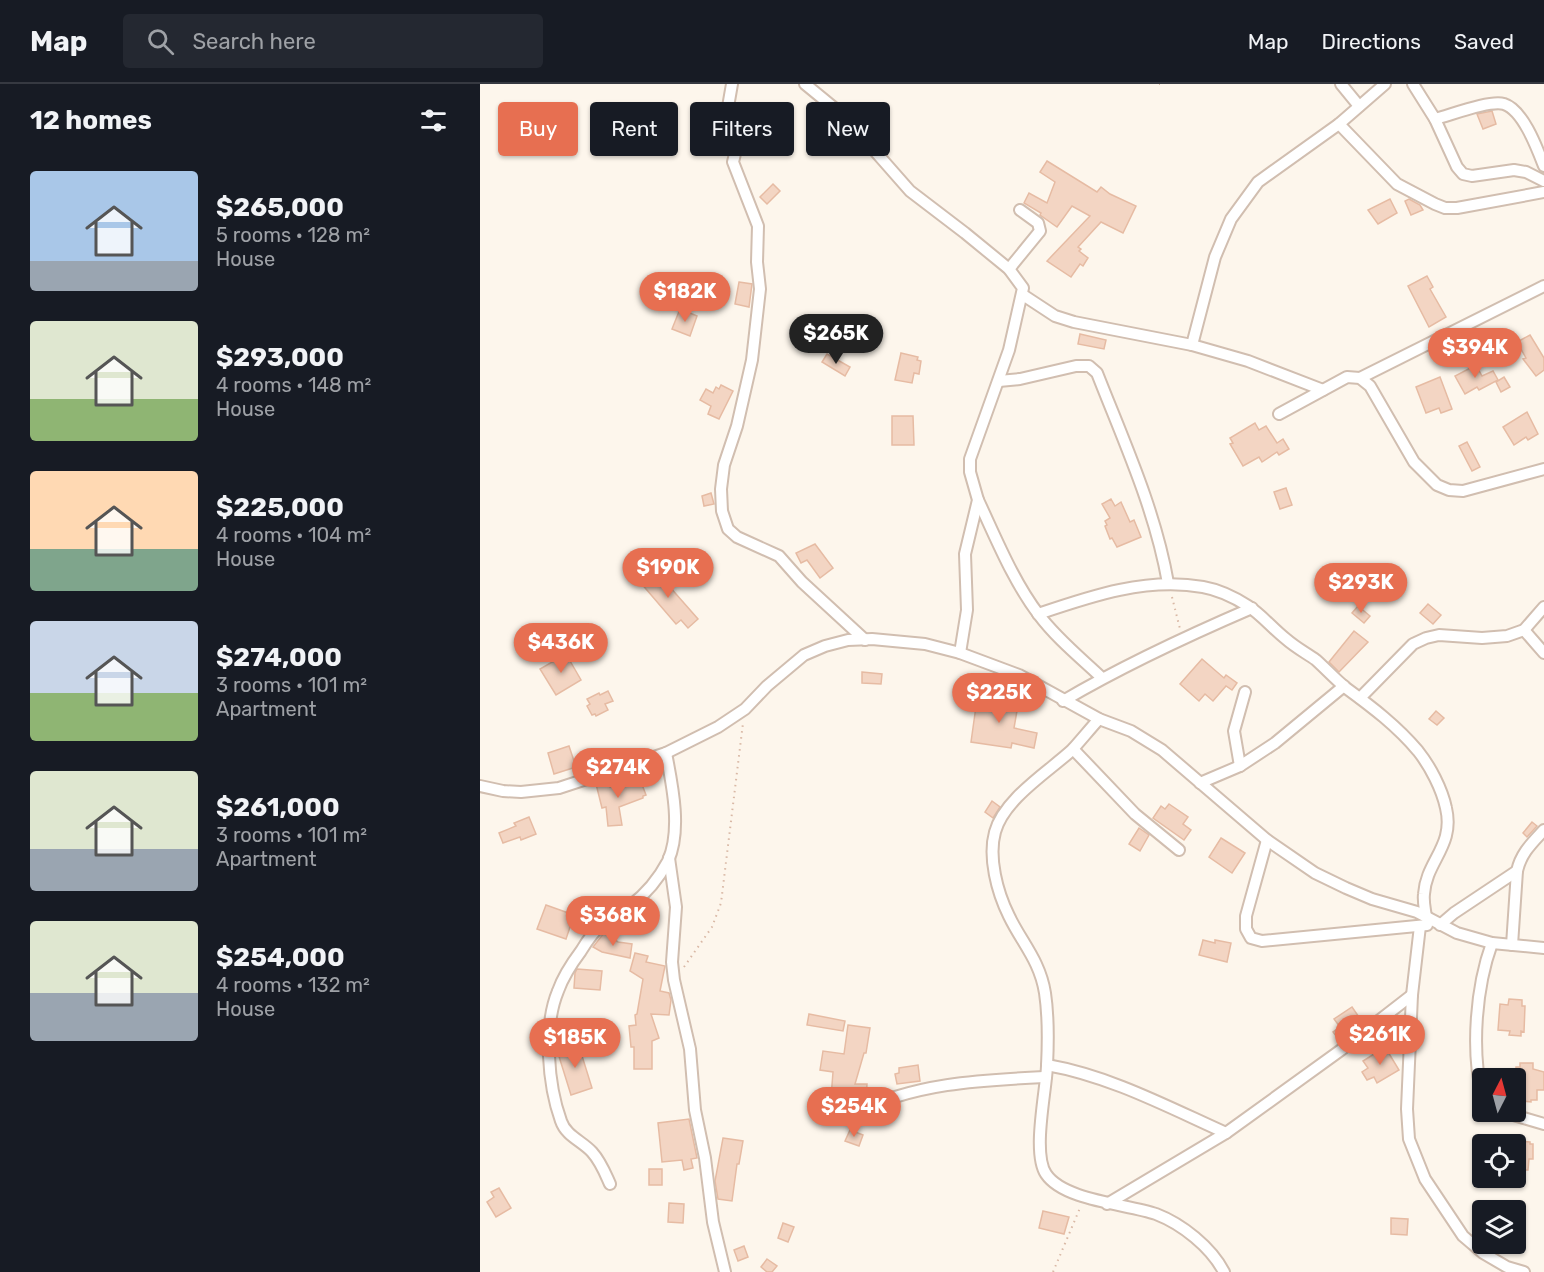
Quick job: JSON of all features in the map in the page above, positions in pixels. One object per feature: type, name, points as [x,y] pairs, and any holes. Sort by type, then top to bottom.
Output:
[{"type":"street","points":[[732,84],[725,124],[737,150],[733,162],[758,226],[757,262],[760,289],[752,360],[737,426],[724,465],[721,489],[722,512],[728,529],[737,537],[779,556],[802,582],[866,639]]},
{"type":"street","points":[[805,84],[844,116],[910,191],[1009,269],[1021,285],[1023,295],[1012,339],[970,459],[970,472],[978,500],[1004,554],[1038,614],[1055,635],[1102,678]]},
{"type":"street","points":[[1341,84],[1359,106]]},
{"type":"street","points":[[1192,345],[1215,257],[1231,219],[1258,182],[1340,124],[1385,84]]},
{"type":"street","points":[[1413,84],[1435,120],[1457,167],[1463,174],[1472,176],[1514,170],[1526,172],[1544,181]]},
{"type":"street","points":[[1435,120],[1492,104],[1503,104],[1514,110],[1531,135],[1544,166]]},
{"type":"street","points":[[1340,124],[1396,184],[1445,208],[1457,208],[1544,192]]},
{"type":"street","points":[[1009,269],[1040,231],[1038,222],[1020,210]]},
{"type":"street","points":[[1279,414],[1347,377],[1360,378],[1544,286]]},
{"type":"street","points":[[1023,295],[1055,316],[1074,322],[1192,345],[1248,361],[1323,390]]},
{"type":"street","points":[[999,381],[1020,379],[1076,366],[1089,366],[1097,373],[1146,495],[1162,546],[1168,583]]},
{"type":"street","points":[[1360,378],[1370,386],[1414,462],[1437,485],[1449,490],[1463,491],[1544,469]]},
{"type":"street","points":[[960,653],[967,610],[965,554],[978,500]]},
{"type":"street","points":[[1038,614],[1117,590],[1168,583],[1204,587],[1227,594],[1251,608],[1283,637],[1314,659],[1344,686],[1391,722],[1419,753],[1437,783],[1446,807],[1448,823],[1447,838],[1426,882],[1424,892],[1423,921],[1412,995],[1407,1109],[1409,1139],[1425,1179],[1463,1236],[1483,1254],[1507,1267],[1524,1272]]},
{"type":"street","points":[[1063,701],[1102,678],[1182,638],[1251,608]]},
{"type":"street","points":[[1360,698],[1413,644],[1439,635],[1482,638],[1507,636],[1524,630],[1544,608]]},
{"type":"street","points":[[1524,630],[1544,653]]},
{"type":"street","points":[[480,786],[521,792],[559,788],[666,753],[718,727],[746,709],[767,686],[804,656],[825,646],[848,640],[900,640],[960,653],[1019,675],[1063,701],[1099,719],[1131,731],[1162,750],[1267,840],[1315,873],[1346,888],[1457,933],[1492,943],[1544,948]]},
{"type":"street","points":[[1200,783],[1240,766],[1275,743],[1344,686]]},
{"type":"street","points":[[1240,766],[1234,731],[1245,692]]},
{"type":"street","points":[[1099,719],[1072,749],[1027,787],[998,821],[994,835],[994,870],[1001,895],[1009,916],[1038,964],[1045,994],[1047,1065],[1040,1138],[1041,1156],[1046,1174],[1061,1187],[1107,1204],[1154,1214],[1175,1224],[1200,1242],[1220,1264],[1224,1272]]},
{"type":"street","points":[[1072,749],[1135,814],[1179,850]]},
{"type":"street","points":[[666,753],[675,824],[669,858],[676,907],[672,962],[674,980],[690,1049],[695,1110],[705,1158],[713,1222],[725,1272]]},
{"type":"street","points":[[1512,945],[1517,871],[1524,852],[1544,830]]},
{"type":"street","points":[[1267,840],[1246,916],[1246,929],[1251,938],[1262,941],[1423,921]]},
{"type":"street","points":[[610,1184],[601,1164],[592,1152],[571,1136],[562,1124],[552,1083],[549,1054],[550,1020],[557,991],[591,936],[604,922],[631,905],[647,891],[669,858]]},
{"type":"street","points":[[1438,924],[1517,871]]},
{"type":"street","points":[[1479,1068],[1477,1012],[1484,964],[1492,943]]},
{"type":"street","points":[[1107,1204],[1226,1133],[1341,1050],[1412,995]]},
{"type":"street","points":[[1047,1065],[1087,1074],[1226,1133]]},
{"type":"street","points":[[854,1114],[888,1099],[915,1092],[996,1080],[1046,1077]]},
{"type":"street","points":[[1526,1119],[1544,1124]]},
{"type":"path","points":[[1168,583],[1182,638]]},
{"type":"path","points":[[674,980],[712,927],[719,912],[746,709]]},
{"type":"path","points":[[1053,1272],[1085,1197]]},
{"type":"building","points":[[1492,111],[1496,124],[1483,129],[1477,114]]},
{"type":"building","points":[[1047,161],[1097,192],[1101,187],[1110,194],[1136,206],[1123,233],[1101,222],[1078,247],[1081,249],[1079,251],[1088,258],[1083,266],[1080,264],[1071,277],[1047,261],[1090,216],[1072,206],[1057,227],[1040,215],[1041,213],[1024,203],[1029,193],[1047,203],[1055,182],[1040,172]]},
{"type":"building","points":[[773,184],[780,191],[767,204],[760,197]]},
{"type":"building","points":[[1390,199],[1397,213],[1378,224],[1368,210]]},
{"type":"building","points":[[1409,199],[1420,205],[1423,210],[1411,215],[1405,201]]},
{"type":"building","points":[[1427,276],[1433,287],[1430,289],[1446,317],[1429,327],[1408,286]]},
{"type":"building","points":[[739,282],[752,284],[749,307],[735,304]]},
{"type":"building","points":[[680,309],[697,316],[690,336],[672,329]]},
{"type":"building","points":[[1080,334],[1106,340],[1104,349],[1078,344]]},
{"type":"building","points":[[1530,335],[1544,358],[1544,370],[1536,376],[1523,359],[1526,358],[1517,342]]},
{"type":"building","points":[[901,353],[918,357],[917,360],[921,361],[919,374],[914,373],[912,383],[895,380]]},
{"type":"building","points":[[827,354],[850,367],[845,376],[822,362]]},
{"type":"building","points":[[1476,365],[1482,376],[1493,371],[1498,380],[1465,394],[1455,376]]},
{"type":"building","points":[[1440,377],[1452,409],[1441,413],[1439,408],[1426,413],[1416,387]]},
{"type":"building","points":[[1504,377],[1510,387],[1501,392],[1496,382]]},
{"type":"building","points":[[721,385],[733,391],[719,419],[708,414],[711,406],[700,400],[706,389],[713,393],[716,387],[719,389]]},
{"type":"building","points":[[1527,412],[1538,434],[1528,440],[1526,437],[1514,445],[1503,427]]},
{"type":"building","points":[[892,416],[913,416],[914,445],[892,445]]},
{"type":"building","points":[[1255,423],[1259,430],[1266,426],[1277,443],[1283,439],[1289,449],[1279,455],[1277,452],[1262,462],[1259,457],[1243,466],[1230,444],[1233,443],[1230,438]]},
{"type":"building","points":[[1467,442],[1480,467],[1472,471],[1459,446]]},
{"type":"building","points":[[1286,488],[1292,505],[1280,509],[1274,492]]},
{"type":"building","points":[[711,493],[714,504],[704,506],[702,496]]},
{"type":"building","points":[[1111,499],[1115,506],[1121,502],[1130,522],[1134,520],[1141,537],[1117,547],[1112,538],[1110,539],[1105,521],[1110,518],[1102,504]]},
{"type":"building","points":[[815,544],[833,568],[820,578],[807,560],[801,563],[796,553]]},
{"type":"building","points":[[654,569],[698,619],[688,628],[681,620],[676,624],[640,582]]},
{"type":"building","points":[[1428,604],[1441,615],[1433,624],[1420,613]]},
{"type":"building","points":[[1358,606],[1370,616],[1364,623],[1352,613]]},
{"type":"building","points":[[1354,631],[1368,642],[1339,672],[1329,662]]},
{"type":"building","points":[[566,654],[581,680],[556,695],[540,669]]},
{"type":"building","points":[[1202,659],[1224,678],[1226,675],[1237,683],[1232,690],[1226,686],[1213,701],[1205,694],[1199,701],[1180,684]]},
{"type":"building","points":[[862,672],[882,674],[881,684],[862,683]]},
{"type":"building","points":[[608,691],[613,701],[605,704],[608,710],[596,716],[592,715],[587,706],[590,704],[587,699]]},
{"type":"building","points":[[989,693],[1013,697],[1012,704],[1018,705],[1014,728],[1037,733],[1034,748],[1012,743],[1011,748],[971,742],[977,699],[988,700]]},
{"type":"building","points":[[1436,711],[1444,718],[1437,725],[1429,719]]},
{"type":"building","points":[[569,746],[576,767],[554,774],[548,753]]},
{"type":"building","points":[[609,780],[610,787],[627,782],[628,785],[641,782],[646,795],[619,807],[622,825],[608,826],[606,807],[602,808],[596,784]]},
{"type":"building","points":[[992,801],[1000,807],[993,818],[985,812]]},
{"type":"building","points":[[1169,804],[1188,817],[1183,824],[1191,830],[1184,840],[1153,818],[1161,806],[1165,809]]},
{"type":"building","points":[[529,817],[536,834],[521,840],[520,837],[503,843],[499,833],[516,826],[514,823]]},
{"type":"building","points":[[1532,822],[1537,826],[1527,837],[1523,833]]},
{"type":"building","points":[[1139,828],[1149,835],[1140,851],[1129,844]]},
{"type":"building","points":[[1221,838],[1245,853],[1232,873],[1209,857]]},
{"type":"building","points":[[546,905],[574,915],[566,939],[537,929]]},
{"type":"building","points":[[604,933],[618,942],[632,944],[630,958],[602,952],[593,947]]},
{"type":"building","points":[[1203,940],[1231,943],[1227,962],[1199,955]]},
{"type":"building","points":[[635,953],[648,956],[646,962],[665,966],[660,991],[669,993],[671,1000],[669,1015],[651,1014],[659,1038],[652,1041],[652,1069],[634,1069],[634,1047],[631,1047],[629,1026],[636,1025],[635,1015],[643,979],[630,971]]},
{"type":"building","points":[[577,969],[602,971],[600,990],[574,988]]},
{"type":"building","points":[[1509,999],[1522,1000],[1522,1006],[1525,1006],[1524,1032],[1521,1031],[1521,1036],[1509,1035],[1510,1031],[1498,1030],[1500,1004],[1508,1005]]},
{"type":"building","points":[[1352,1007],[1363,1023],[1340,1041],[1333,1032],[1340,1027],[1334,1019]]},
{"type":"building","points":[[809,1014],[845,1021],[843,1031],[807,1025]]},
{"type":"building","points":[[848,1025],[870,1028],[866,1053],[864,1053],[855,1084],[867,1084],[866,1100],[859,1103],[846,1102],[843,1114],[830,1111],[833,1072],[820,1070],[823,1051],[844,1054]]},
{"type":"building","points":[[578,1043],[592,1088],[571,1095],[557,1050]]},
{"type":"building","points":[[1385,1047],[1399,1070],[1377,1083],[1374,1077],[1367,1080],[1362,1072],[1368,1068],[1363,1061]]},
{"type":"building","points":[[1520,1063],[1533,1063],[1533,1069],[1544,1072],[1544,1090],[1537,1090],[1537,1100],[1526,1101],[1526,1068],[1516,1068],[1520,1067]]},
{"type":"building","points":[[918,1065],[920,1081],[897,1084],[895,1074],[899,1073],[899,1068]]},
{"type":"building","points":[[689,1119],[697,1158],[691,1159],[693,1168],[684,1170],[682,1160],[662,1162],[658,1123]]},
{"type":"building","points":[[850,1130],[863,1135],[859,1146],[845,1141]]},
{"type":"building","points":[[723,1138],[743,1141],[732,1201],[718,1199],[715,1181]]},
{"type":"building","points":[[1526,1142],[1533,1144],[1533,1159],[1529,1159],[1528,1170],[1526,1170]]},
{"type":"building","points":[[649,1169],[662,1169],[662,1185],[649,1185]]},
{"type":"building","points":[[499,1188],[511,1208],[496,1217],[487,1202],[494,1197],[491,1192]]},
{"type":"building","points":[[669,1203],[684,1204],[683,1223],[668,1222]]},
{"type":"building","points":[[1043,1211],[1069,1217],[1064,1234],[1039,1228]]},
{"type":"building","points":[[1391,1218],[1408,1219],[1407,1235],[1391,1234]]},
{"type":"building","points":[[783,1223],[794,1227],[788,1242],[778,1238]]},
{"type":"building","points":[[744,1246],[748,1257],[738,1261],[734,1250]]},
{"type":"building","points":[[767,1259],[777,1266],[772,1272],[767,1272],[761,1267]]}]
